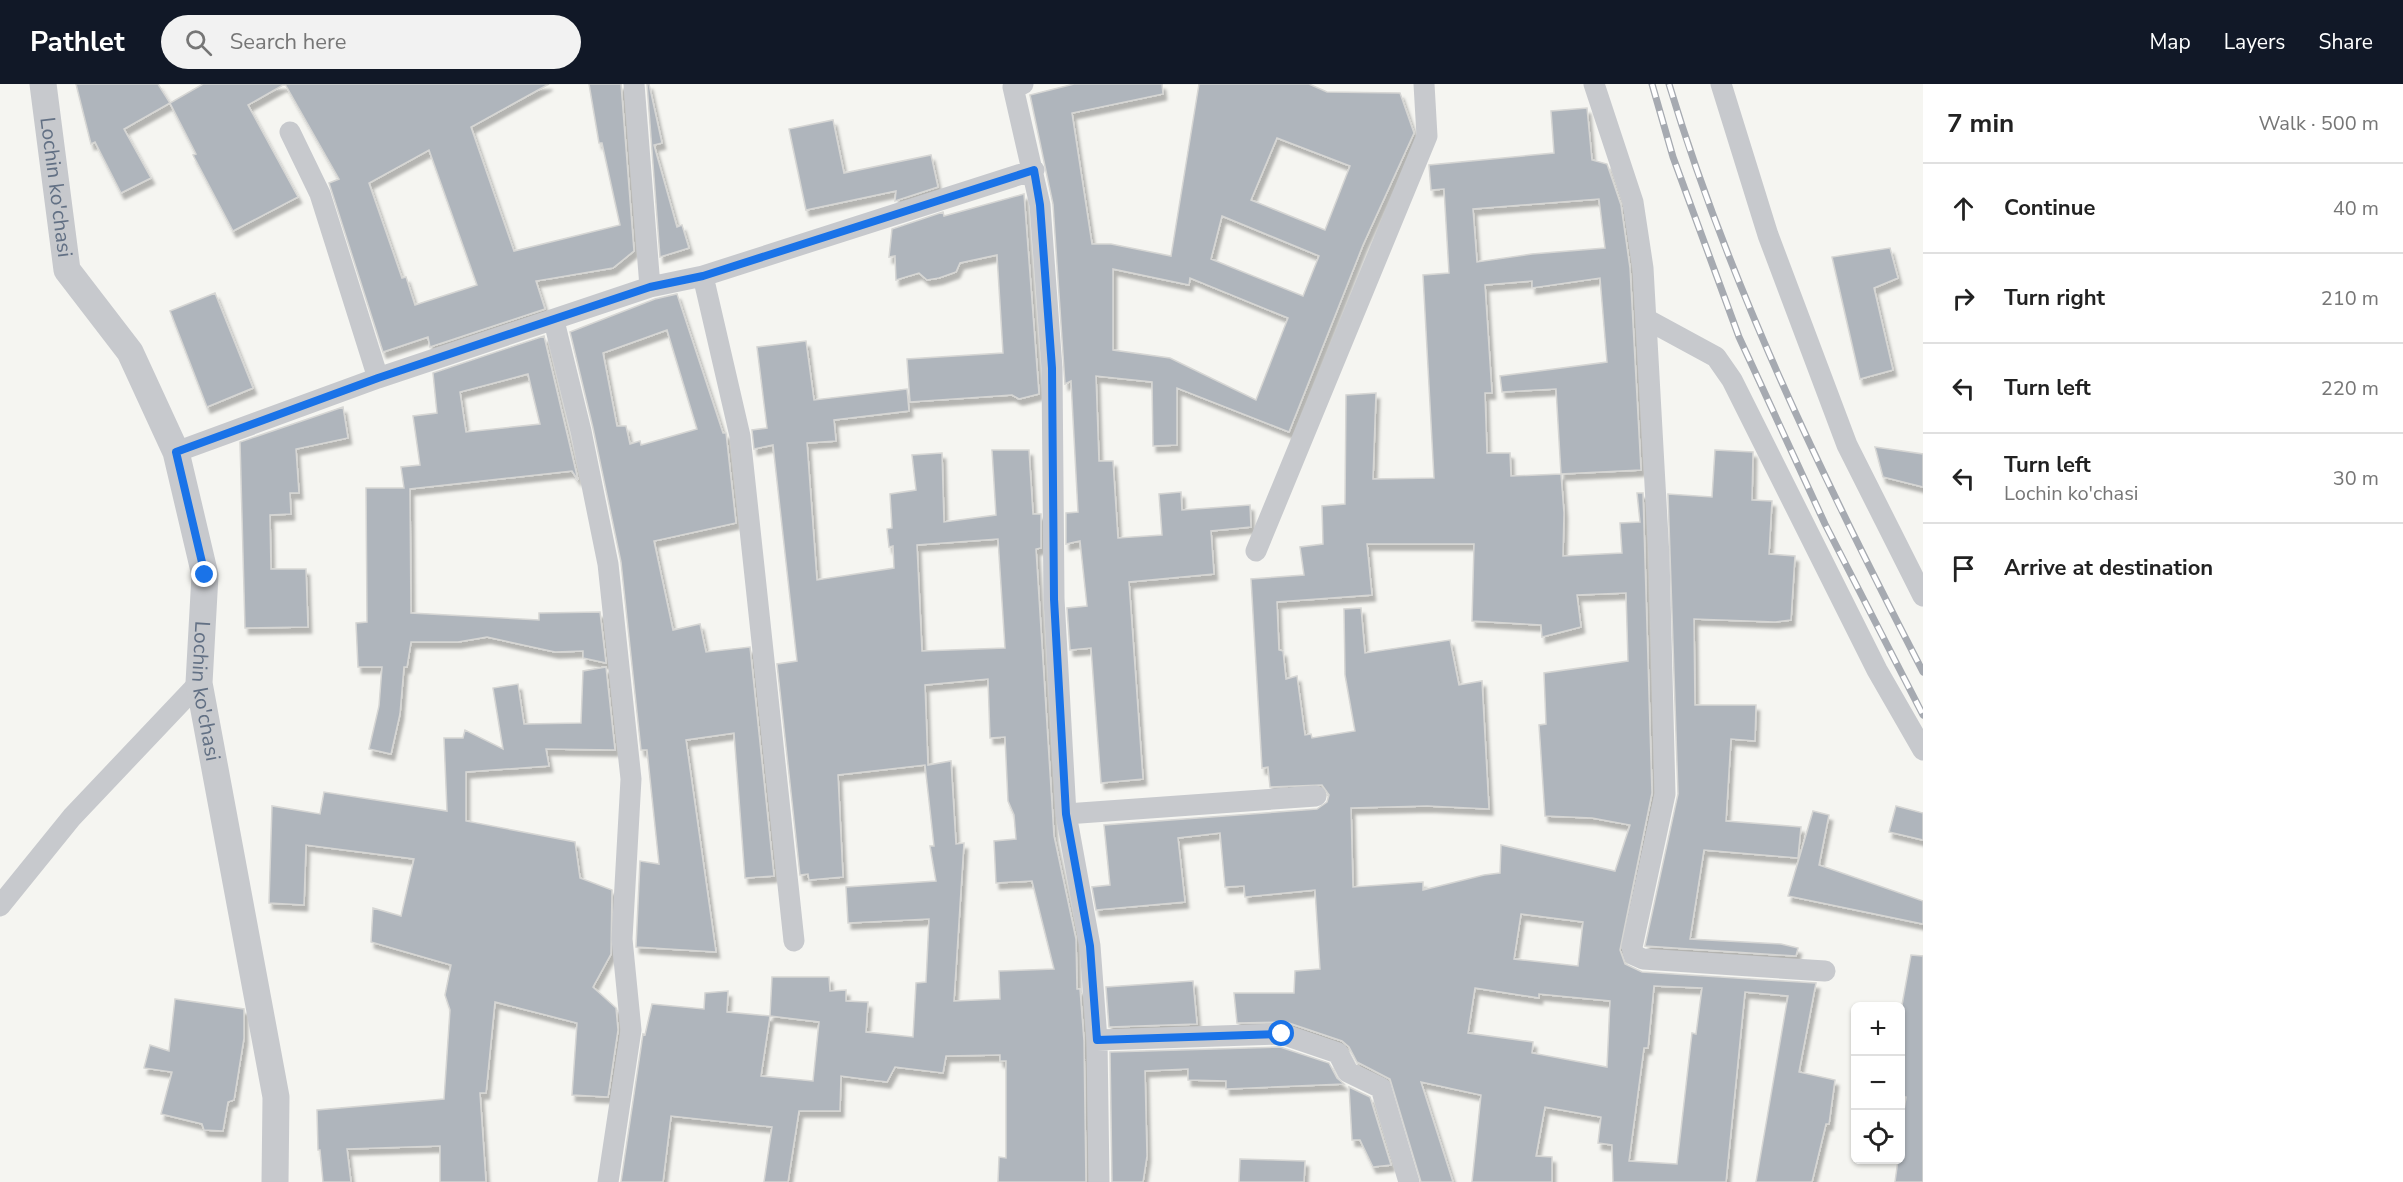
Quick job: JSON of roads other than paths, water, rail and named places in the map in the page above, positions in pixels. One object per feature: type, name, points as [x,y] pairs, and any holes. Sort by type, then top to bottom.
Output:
[{"type":"street","points":[[634,84],[650,287]]},
{"type":"street","points":[[1023,84],[1013,87],[1034,170],[1040,205],[1052,368],[1054,599],[1066,814],[1090,946],[1097,1040],[1099,1182]]},
{"type":"street","points":[[1256,551],[1427,136],[1424,84]]},
{"type":"street","points":[[1594,84],[1633,202],[1643,268],[1659,556],[1665,794],[1632,947],[1634,955],[1643,959],[1825,970]]},
{"type":"street","points":[[1721,84],[1768,235],[1847,445],[1923,596]]},
{"type":"street","name":"Lochin ko'chasi","points":[[47,87],[67,270],[130,351],[176,452],[205,575],[199,683],[276,1097],[275,1182]]},
{"type":"street","points":[[290,132],[320,194],[378,378]]},
{"type":"street","points":[[176,452],[378,378],[650,287],[703,276],[1034,170]]},
{"type":"street","points":[[703,276],[740,436],[794,941]]},
{"type":"street","points":[[1646,319],[1716,357],[1732,380],[1877,670],[1923,750]]},
{"type":"street","points":[[554,321],[581,431],[608,564],[632,778],[622,939],[631,1030],[608,1182]]},
{"type":"street","points":[[0,906],[72,816],[199,683]]},
{"type":"street","points":[[1066,814],[1316,796]]},
{"type":"street","points":[[1097,1040],[1282,1034],[1338,1053],[1348,1072],[1381,1088],[1409,1182]]},
{"type":"railway","points":[[1652,84],[1673,157],[1739,337],[1825,524],[1923,715]]},
{"type":"railway","points":[[1669,84],[1721,236],[1751,310],[1816,457],[1923,672]]}]
